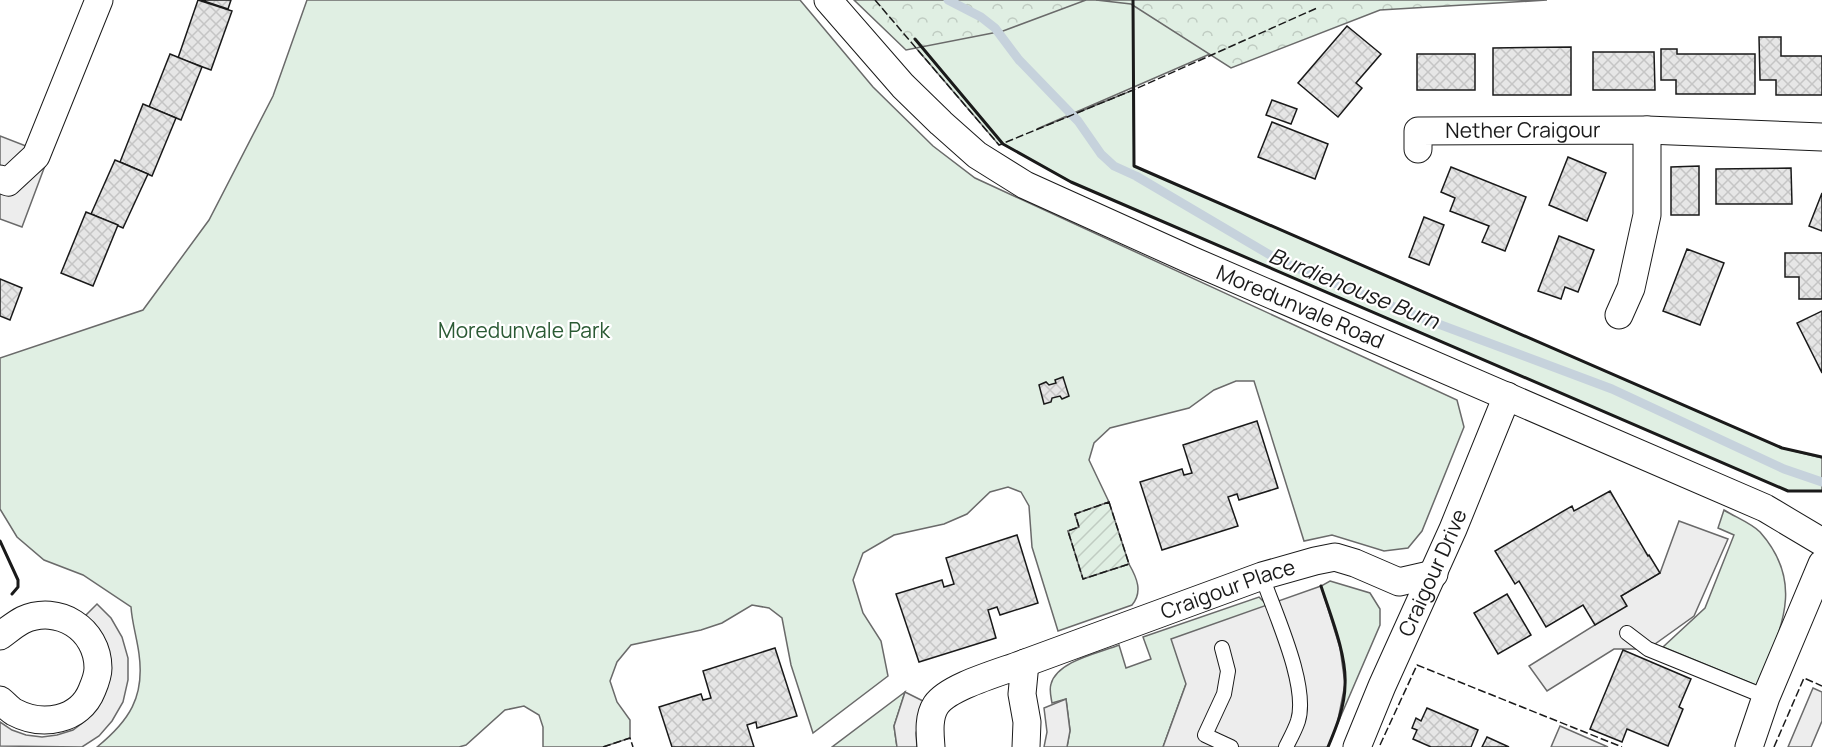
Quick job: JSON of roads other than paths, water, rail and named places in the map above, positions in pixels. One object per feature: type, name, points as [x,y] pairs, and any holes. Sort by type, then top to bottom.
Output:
[{"type":"street","points":[[0,179],[8,182],[36,156],[99,0]]},
{"type":"street","name":"Moredunvale Road","points":[[828,0],[903,86],[941,123],[977,155],[1025,185],[1191,261],[1765,508],[1822,542]]},
{"type":"street","points":[[1621,316],[1631,288],[1647,215],[1647,130]]},
{"type":"street","name":"Nether Craigour","points":[[1419,149],[1418,131],[1647,130],[1822,137]]},
{"type":"street","name":"Craigour Drive","points":[[1357,747],[1382,686],[1434,574],[1507,396]]},
{"type":"street","name":"Craigour Place","points":[[931,747],[929,729],[935,706],[951,692],[1262,576],[1335,557],[1399,582],[1434,574]]},
{"type":"street","points":[[1749,747],[1766,697],[1822,564]]},
{"type":"street","points":[[0,636],[23,620],[44,615],[64,618],[80,626],[90,638],[96,654],[98,669],[90,695],[81,707],[60,719],[45,720],[29,717],[14,711],[0,700]]},
{"type":"street","points":[[1025,663],[1022,694],[1027,722],[1026,747]]},
{"type":"lane","points":[[1262,576],[1295,670],[1300,696],[1298,720],[1286,747]]},
{"type":"lane","points":[[1627,633],[1648,649],[1766,697]]},
{"type":"lane","points":[[1222,648],[1228,671],[1224,694],[1205,735],[1231,747]]},
{"type":"waterway","name":"Burdiehouse Burn","points":[[948,0],[981,17],[995,28],[1019,60],[1078,121],[1101,154],[1114,166],[1136,176],[1282,262],[1409,313],[1612,389],[1784,469],[1822,482]]},
{"type":"park label","name":"Moredunvale Park","points":[[524,331]]}]
